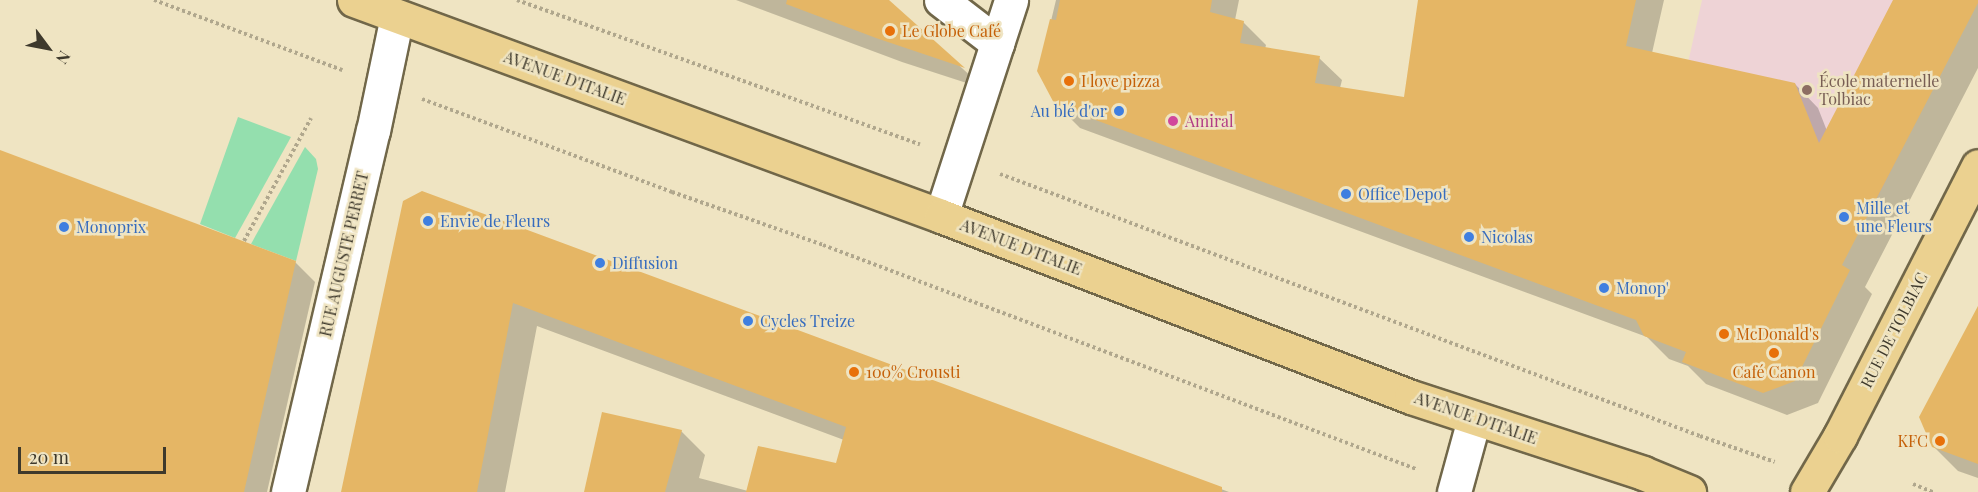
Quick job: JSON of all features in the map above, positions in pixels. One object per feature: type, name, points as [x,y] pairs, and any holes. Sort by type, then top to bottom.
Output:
[{"type":"main road","name":"AVENUE D'ITALIE","points":[[354,0],[941,216],[1054,262],[1474,419],[1643,473],[1689,492]]},
{"type":"main road","name":"RUE DE TOLBIAC","points":[[1807,492],[1840,436],[1978,166]]},
{"type":"street","points":[[941,0],[997,43]]},
{"type":"street","points":[[941,216],[1011,0]]},
{"type":"street","name":"RUE AUGUSTE PERRET","points":[[288,492],[373,132],[397,16]]},
{"type":"street","points":[[1454,492],[1474,419]]},
{"type":"path","points":[[154,0],[346,71]]},
{"type":"path","points":[[517,0],[960,159],[1700,436]]},
{"type":"path","points":[[430,102],[672,192],[823,244],[1425,473]]},
{"type":"path","points":[[244,241],[311,118]]},
{"type":"path","points":[[1913,484],[1933,492]]},
{"type":"shaded area","name":"École maternelle Tolbiac","points":[[1702,0],[1978,0],[1877,198],[1794,154],[1675,121]]},
{"type":"green space","points":[[238,117],[291,137],[235,238],[200,224]]},
{"type":"green space","points":[[305,147],[316,159],[318,169],[296,261],[251,244]]},
{"type":"building","points":[[787,0],[889,0],[965,68],[786,4]]},
{"type":"building","points":[[1060,0],[1212,0],[1210,12],[1244,21],[1240,43],[1320,56],[1315,83],[1404,97],[1418,0],[1636,0],[1626,46],[1795,83],[1819,143],[1893,0],[1978,0],[1978,3],[1842,265],[1850,270],[1795,381],[1763,393],[1682,362],[1686,352],[1644,336],[1636,320],[1055,105],[1037,71],[1050,19],[1056,20]]},
{"type":"building","points":[[0,150],[296,261],[244,492],[0,492]]},
{"type":"building","points":[[422,191],[1222,487],[1222,492],[746,492],[758,446],[836,463],[846,427],[513,303],[477,492],[341,492],[403,201]]},
{"type":"building","points":[[1978,306],[1978,464],[1932,447],[1919,417]]},
{"type":"building","points":[[602,412],[682,430],[665,492],[584,492]]},
{"type":"place","name":"Le Globe Café","points":[[890,31]]},
{"type":"place","name":"I love pizza","points":[[1069,81]]},
{"type":"place","name":"École maternelle Tolbiac","points":[[1807,90]]},
{"type":"place","name":"Au blé d'or","points":[[1119,111]]},
{"type":"place","name":"Amiral","points":[[1173,121]]},
{"type":"place","name":"Office Depot","points":[[1346,194]]},
{"type":"place","name":"Mille et une Fleurs","points":[[1844,217]]},
{"type":"place","name":"Envie de Fleurs","points":[[428,221]]},
{"type":"place","name":"Monoprix","points":[[64,227]]},
{"type":"place","name":"Nicolas","points":[[1469,237]]},
{"type":"place","name":"Diffusion","points":[[600,263]]},
{"type":"place","name":"Monop'","points":[[1604,288]]},
{"type":"place","name":"Cycles Treize","points":[[748,321]]},
{"type":"place","name":"McDonald's","points":[[1724,334]]},
{"type":"place","name":"Café Canon","points":[[1774,353]]},
{"type":"place","name":"100% Crousti","points":[[854,372]]},
{"type":"place","name":"KFC","points":[[1940,441]]}]
